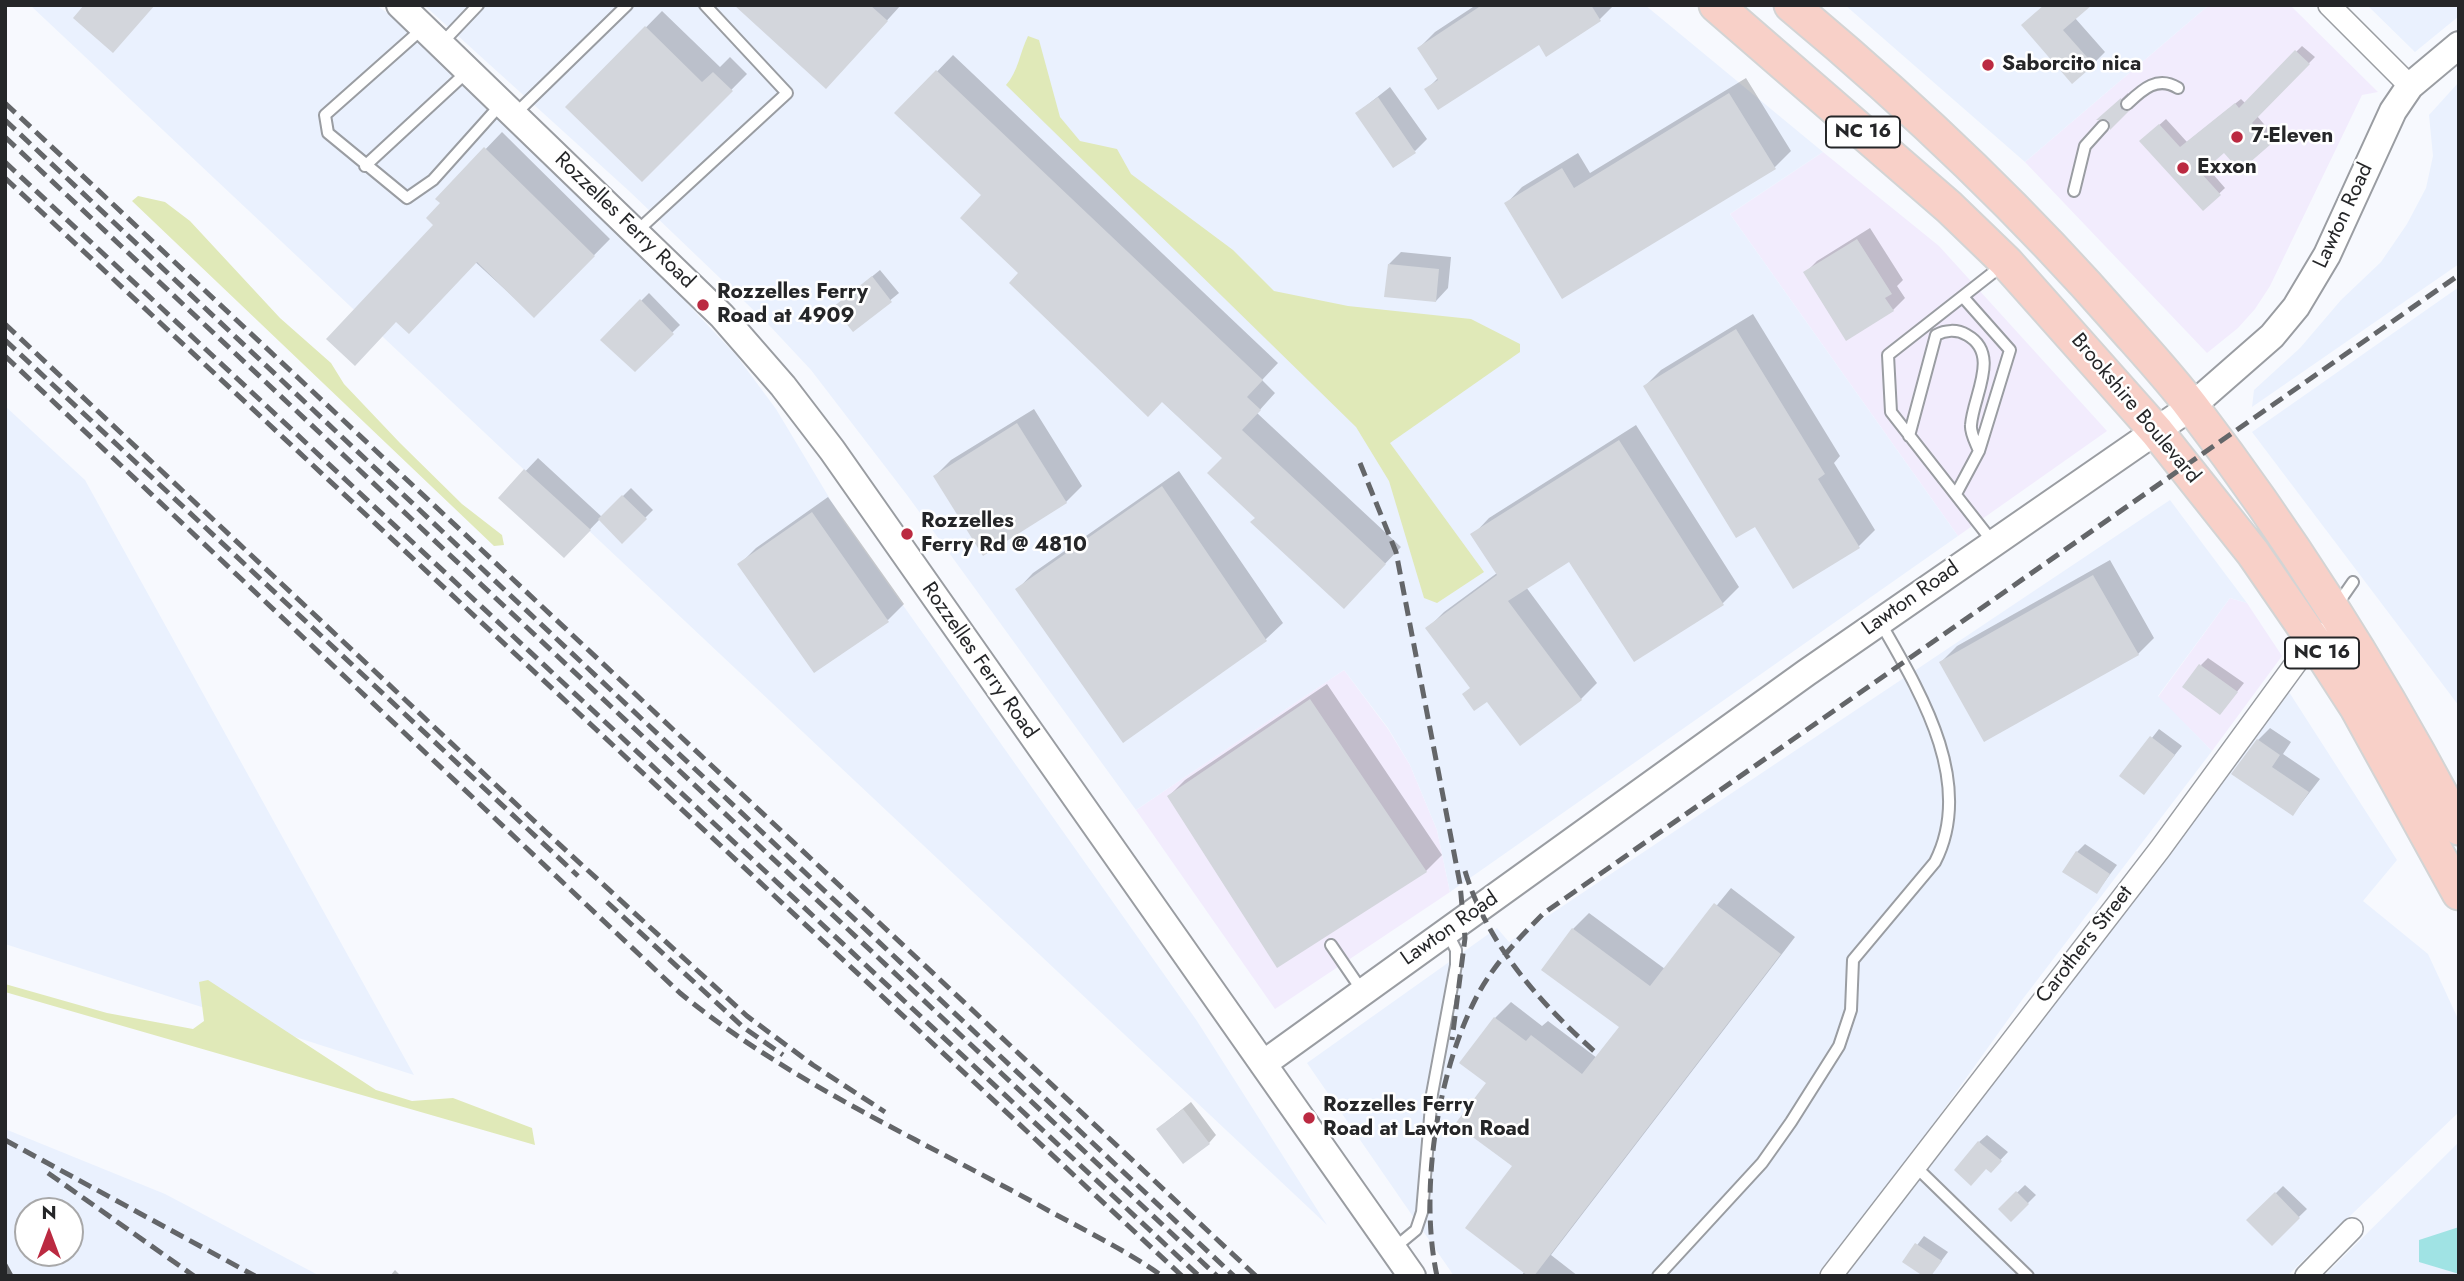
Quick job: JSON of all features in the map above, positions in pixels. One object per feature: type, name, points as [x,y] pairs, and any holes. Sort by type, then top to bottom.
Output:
[{"type":"highway","name":"Brookshire Boulevard","points":[[1716,5],[1930,190],[2006,262],[2157,432],[2253,553],[2313,640],[2364,720],[2459,893]]},
{"type":"highway","name":"Brookshire Boulevard","points":[[1791,5],[1893,92],[1968,161],[2095,295],[2192,406],[2334,611],[2385,694],[2459,828]]},
{"type":"street","name":"Rozzelles Ferry Road","points":[[400,5],[722,316],[783,386],[832,450],[1412,1276]]},
{"type":"street","points":[[2329,5],[2410,86]]},
{"type":"street","name":"Lawton Road","points":[[1263,1064],[1879,621],[2192,406],[2272,335],[2296,307],[2327,255],[2393,111],[2410,86],[2459,45]]},
{"type":"street","name":"Carothers Street","points":[[1831,1276],[2160,849],[2334,611]]},
{"type":"street","points":[[2306,1276],[2352,1229]]},
{"type":"lane","points":[[478,5],[433,35],[325,116],[328,133],[407,198],[418,193],[433,180],[619,8]]},
{"type":"lane","points":[[636,233],[788,93],[705,5]]},
{"type":"lane","points":[[365,166],[469,70]]},
{"type":"lane","points":[[2127,104],[2152,84],[2168,83],[2178,88]]},
{"type":"lane","points":[[2074,191],[2085,146],[2103,127]]},
{"type":"lane","points":[[1992,541],[1891,412],[1888,355],[2006,262]]},
{"type":"lane","points":[[1956,494],[1979,451],[2010,350],[1963,296]]},
{"type":"lane","points":[[1909,436],[1936,335],[1944,331],[1965,333],[1979,344],[1984,357],[1970,428],[1979,451]]},
{"type":"lane","points":[[2334,611],[2353,582]]},
{"type":"lane","points":[[1658,1276],[1762,1163],[1791,1122],[1839,1046],[1851,1010],[1853,960],[1935,862],[1943,846],[1948,782],[1935,728],[1879,621]]},
{"type":"lane","points":[[1393,1249],[1416,1230],[1422,1212],[1432,1094],[1456,965],[1456,950],[1446,931]]},
{"type":"lane","points":[[1331,945],[1363,992]]},
{"type":"lane","points":[[1916,1167],[2028,1276]]},
{"type":"shaded area","points":[[30,5],[376,5],[393,17],[679,295],[736,355],[776,409],[842,519],[1197,1021],[1327,1225]]},
{"type":"shaded area","points":[[424,5],[1645,5],[1823,152],[1730,214],[1958,536],[1450,892],[1437,830],[1410,765],[1388,728],[1344,670],[1136,810],[907,495],[811,370],[768,324],[629,191]]},
{"type":"shaded area","points":[[1845,5],[2209,5],[2025,162]]},
{"type":"shaded area","points":[[2209,5],[2290,5],[2378,92],[2362,95],[2270,286],[2255,309],[2238,328],[2207,353],[2025,162]]},
{"type":"shaded area","points":[[2367,5],[2459,5],[2459,16],[2415,52]]},
{"type":"shaded area","points":[[2459,82],[2459,264],[2252,407],[2254,390],[2300,348],[2341,300],[2381,262],[2407,224],[2426,188],[2433,156],[2429,115]]},
{"type":"shaded area","points":[[1823,152],[1939,246],[2107,431],[1958,536],[1730,214]]},
{"type":"shaded area","points":[[2459,287],[2459,706],[2252,432]]},
{"type":"shaded area","points":[[5,406],[85,480],[414,1075],[5,944]]},
{"type":"shaded area","points":[[2170,500],[2247,603],[2230,598],[2158,696],[2212,751],[2022,1000],[1909,1158],[1816,1276],[1454,1276],[1307,1063],[1497,928],[1509,942]]},
{"type":"shaded area","points":[[2230,598],[2247,603],[2282,656],[2212,751],[2158,697]]},
{"type":"shaded area","points":[[1344,670],[1388,729],[1410,765],[1437,830],[1450,892],[1275,1009],[1136,810]]},
{"type":"shaded area","points":[[2289,692],[2397,860],[2363,901],[2428,954],[2459,1021],[2459,1112],[2287,1276],[1841,1276]]},
{"type":"shaded area","points":[[5,1129],[165,1194],[320,1276],[5,1276]]},
{"type":"shaded area","points":[[2459,1142],[2459,1276],[2324,1276]]},
{"type":"green space","points":[[1028,36],[1039,40],[1060,117],[1080,141],[1117,149],[1131,174],[1233,250],[1274,291],[1348,306],[1471,319],[1520,344],[1520,352],[1390,443],[1484,572],[1437,603],[1424,598],[1389,481],[1356,427],[1006,85],[1016,68]]},
{"type":"green space","points":[[138,196],[165,202],[190,221],[280,318],[331,363],[344,384],[400,443],[462,504],[502,535],[504,545],[494,546],[132,201]]},
{"type":"green space","points":[[208,980],[376,1090],[412,1101],[453,1098],[532,1128],[535,1145],[5,992],[5,984],[107,1013],[193,1029],[204,1021],[199,982]]},
{"type":"water","points":[[2459,1227],[2459,1274],[2419,1262],[2419,1240]]},
{"type":"building","points":[[84,5],[155,5],[113,53],[73,18]]},
{"type":"building","points":[[734,5],[870,5],[888,21],[826,89]]},
{"type":"building","points":[[1482,5],[1591,5],[1601,21],[1546,57],[1539,45],[1438,110],[1424,89],[1438,80],[1417,48]]},
{"type":"building","points":[[2044,5],[2092,5],[2063,30],[2094,65],[2072,84],[2021,25]]},
{"type":"building","points":[[645,26],[702,82],[713,72],[733,91],[642,182],[565,107]]},
{"type":"building","points":[[2295,50],[2310,64],[2252,123],[2271,144],[2240,171],[2224,153],[2201,173],[2221,195],[2203,211],[2139,141],[2159,124],[2180,147],[2235,103],[2239,108]]},
{"type":"building","points":[[936,70],[1263,380],[1247,397],[1261,410],[1242,430],[1386,564],[1344,609],[1250,522],[1255,518],[1207,473],[1222,458],[1162,402],[1148,417],[1009,283],[1018,273],[960,218],[981,195],[894,113]]},
{"type":"building","points":[[1729,93],[1776,169],[1562,299],[1504,203],[1562,168],[1574,188]]},
{"type":"building","points":[[1378,97],[1416,153],[1393,168],[1355,113]]},
{"type":"building","points":[[2121,98],[2121,109],[2129,111],[2110,130],[2108,120],[2096,120]]},
{"type":"building","points":[[484,147],[595,256],[534,318],[477,262],[409,334],[396,322],[355,366],[326,339],[433,225],[426,218],[440,203],[435,199]]},
{"type":"building","points":[[1857,239],[1892,294],[1885,298],[1894,311],[1846,341],[1803,272]]},
{"type":"building","points":[[1388,264],[1439,269],[1436,302],[1384,297]]},
{"type":"building","points":[[872,276],[892,302],[853,332],[833,307]]},
{"type":"building","points":[[640,299],[674,334],[635,372],[600,340]]},
{"type":"building","points":[[1736,329],[1825,474],[1818,479],[1860,548],[1793,589],[1755,527],[1736,538],[1643,386]]},
{"type":"building","points":[[1017,423],[1067,503],[983,556],[933,476]]},
{"type":"building","points":[[1619,440],[1724,605],[1634,662],[1569,562],[1508,601],[1582,700],[1520,746],[1487,702],[1474,711],[1462,694],[1470,688],[1425,628],[1497,575],[1470,534]]},
{"type":"building","points":[[524,469],[591,530],[564,558],[498,498]]},
{"type":"building","points":[[1162,486],[1267,641],[1123,743],[1015,589]]},
{"type":"building","points":[[622,495],[647,519],[622,544],[598,519]]},
{"type":"building","points":[[812,512],[889,622],[814,673],[737,564]]},
{"type":"building","points":[[2093,575],[2139,655],[1984,742],[1939,662]]},
{"type":"building","points":[[2199,664],[2238,692],[2220,715],[2182,687]]},
{"type":"building","points":[[1310,699],[1427,872],[1277,968],[1167,796]]},
{"type":"building","points":[[2150,736],[2175,755],[2144,795],[2119,776]]},
{"type":"building","points":[[2257,739],[2280,755],[2272,767],[2309,792],[2293,816],[2231,774]]},
{"type":"building","points":[[2076,851],[2110,874],[2097,894],[2062,872]]},
{"type":"building","points":[[1714,903],[1781,954],[1534,1276],[1528,1276],[1465,1228],[1512,1166],[1455,1124],[1486,1083],[1459,1063],[1494,1017],[1526,1041],[1531,1035],[1582,1074],[1619,1027],[1541,970],[1572,928],[1650,986]]},
{"type":"building","points":[[1183,1109],[1210,1144],[1183,1164],[1156,1129]]},
{"type":"building","points":[[1978,1141],[2002,1161],[1991,1173],[1986,1169],[1971,1186],[1954,1170]]},
{"type":"building","points":[[2016,1191],[2029,1204],[2011,1222],[1998,1209]]},
{"type":"building","points":[[2275,1192],[2300,1218],[2272,1246],[2246,1220]]},
{"type":"building","points":[[1915,1243],[1942,1261],[1931,1276],[1923,1276],[1902,1262]]},
{"type":"railway","points":[[5,103],[1256,1276]]},
{"type":"railway","points":[[5,120],[1234,1276]]},
{"type":"railway","points":[[5,137],[1217,1276]]},
{"type":"railway","points":[[5,162],[1199,1276]]},
{"type":"railway","points":[[5,178],[1182,1276]]},
{"type":"railway","points":[[1437,1276],[1432,1243],[1431,1172],[1435,1135],[1450,1063],[1475,1000],[1489,976],[1544,913],[2459,275]]},
{"type":"railway","points":[[5,324],[547,833],[747,1016],[813,1065],[885,1112]]},
{"type":"railway","points":[[5,340],[578,876]]},
{"type":"railway","points":[[5,356],[680,993],[723,1026],[813,1084],[1107,1242],[1162,1276]]},
{"type":"railway","points":[[1360,463],[1396,552],[1460,884],[1465,938],[1452,1040]]},
{"type":"railway","points":[[1465,871],[1487,923],[1517,970],[1554,1012],[1594,1051]]},
{"type":"railway","points":[[607,902],[743,1027],[783,1055]]},
{"type":"railway","points":[[5,1140],[255,1276]]},
{"type":"railway","points":[[48,1173],[194,1276]]},
{"type":"railway","points":[[5,1265],[11,1276]]},
{"type":"place","name":"Saborcito nica","points":[[1988,65]]},
{"type":"place","name":"7-Eleven","points":[[2237,137]]},
{"type":"place","name":"Exxon","points":[[2183,168]]},
{"type":"place","name":"Rozzelles Ferry Road at 4909","points":[[703,305]]},
{"type":"place","name":"Rozzelles Ferry Rd @ 4810","points":[[907,534]]},
{"type":"place","name":"Rozzelles Ferry Road at Lawton Road","points":[[1309,1118]]}]
